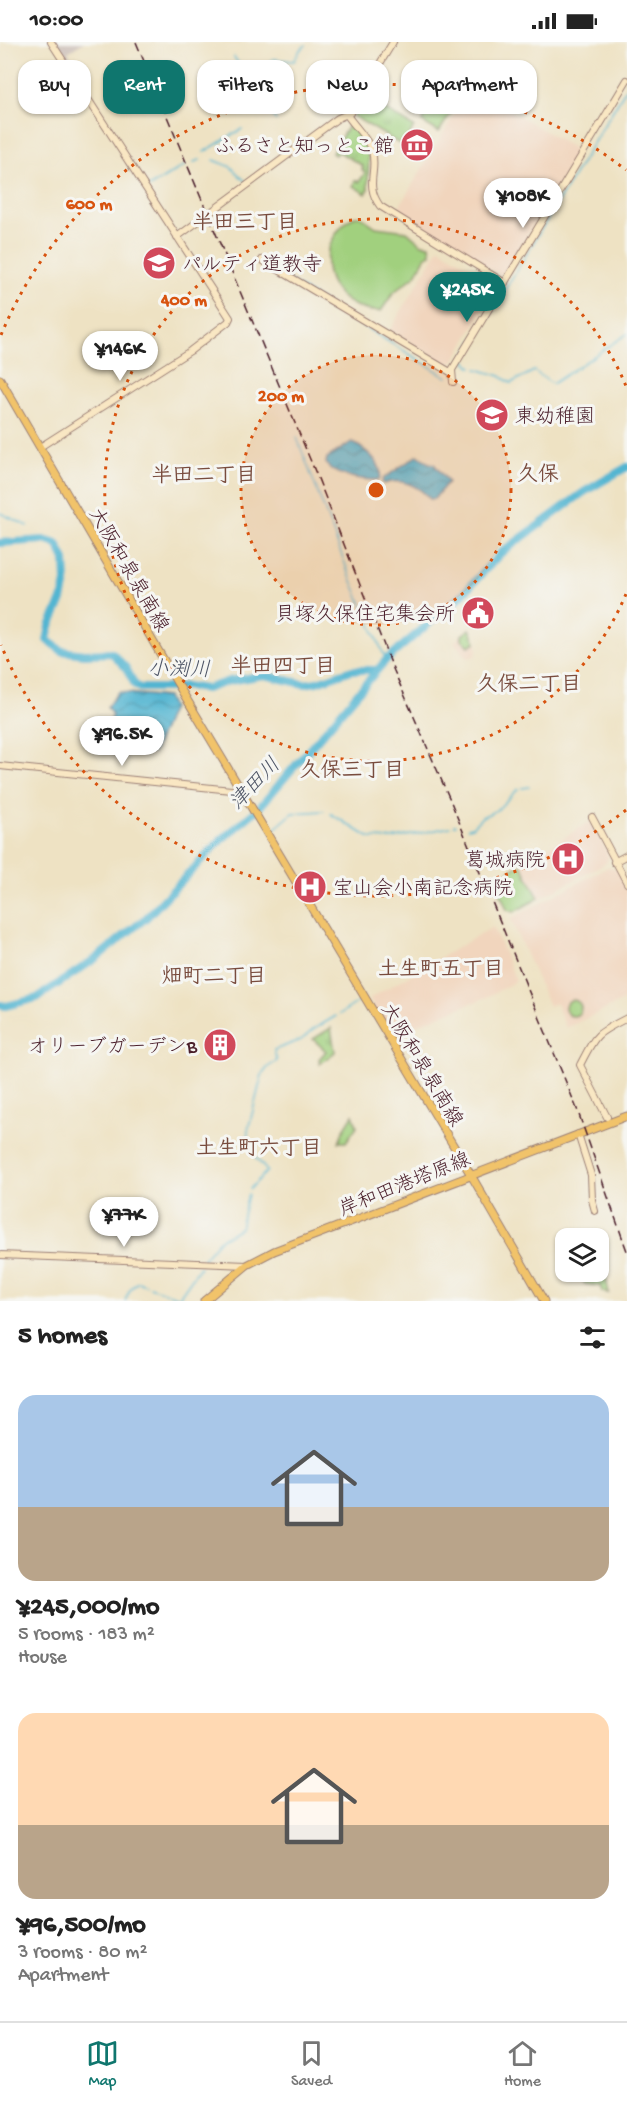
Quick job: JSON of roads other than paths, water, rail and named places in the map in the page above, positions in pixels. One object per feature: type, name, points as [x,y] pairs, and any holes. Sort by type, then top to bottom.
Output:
[{"type":"main road","name":"大阪和泉泉南線","points":[[0,379],[183,693],[544,1301]]},
{"type":"main road","name":"岸和田港塔原線","points":[[204,1301],[247,1265],[280,1248],[627,1116]]},
{"type":"street","points":[[40,447],[196,347],[229,321],[229,315],[51,42]]},
{"type":"street","points":[[177,237],[338,118],[347,115],[353,109],[393,42]]},
{"type":"street","points":[[453,382],[452,373],[627,80]]},
{"type":"street","points":[[347,115],[371,148],[372,191],[381,206],[505,283]]},
{"type":"street","points":[[262,260],[452,373]]},
{"type":"street","points":[[0,766],[241,791]]},
{"type":"street","points":[[592,817],[627,883]]},
{"type":"street","points":[[614,862],[627,855]]},
{"type":"street","points":[[607,1117],[580,1065],[596,1035],[627,1018]]},
{"type":"street","points":[[578,1134],[591,1175],[595,1211]]},
{"type":"street","points":[[0,1255],[247,1265]]},
{"type":"water","points":[[352,442],[377,462],[379,480],[342,475],[326,463],[327,458]]},
{"type":"water","points":[[418,455],[434,464],[448,482],[434,499],[430,499],[421,490],[403,482],[384,484],[382,482],[383,479]]},
{"type":"water","points":[[118,692],[167,697],[172,708],[153,753],[121,745],[109,724],[112,715],[107,707]]},
{"type":"waterway","points":[[234,57],[249,75],[273,59],[294,61],[306,45]]},
{"type":"waterway","points":[[456,371],[627,87]]},
{"type":"waterway","points":[[271,114],[276,120]]},
{"type":"waterway","points":[[204,152],[242,129]]},
{"type":"waterway","points":[[194,162],[200,160]]},
{"type":"waterway","points":[[214,160],[231,167],[247,183]]},
{"type":"waterway","points":[[149,187],[184,166]]},
{"type":"waterway","points":[[261,264],[447,377]]},
{"type":"waterway","points":[[477,369],[500,376],[511,383],[534,371],[552,384],[627,334]]},
{"type":"waterway","points":[[464,359],[472,367]]},
{"type":"waterway","points":[[297,438],[349,574],[386,660]]},
{"type":"waterway","name":"津田川","points":[[0,1005],[6,1006],[37,998],[95,959],[146,918],[221,840],[258,809],[386,660],[460,597],[501,553],[584,492],[627,467]]},
{"type":"waterway","points":[[0,513],[28,526]]},
{"type":"waterway","name":"小渕川","points":[[0,543],[44,540],[57,544],[65,560],[66,582],[62,600],[50,626],[47,640],[62,651],[84,654],[112,653],[126,668],[135,685],[140,688],[186,686],[206,689],[229,681],[264,675],[304,684],[352,670],[375,670]]},
{"type":"waterway","points":[[522,788],[529,787]]},
{"type":"waterway","points":[[468,828],[482,817],[497,810],[518,789]]},
{"type":"waterway","points":[[272,831],[293,813],[324,811]]},
{"type":"waterway","points":[[331,814],[370,838],[392,839],[450,827]]},
{"type":"waterway","points":[[340,1014],[361,1000]]},
{"type":"waterway","points":[[250,1189],[267,1171],[251,1152],[247,1142],[262,1075],[277,1061],[274,1050],[301,1040],[336,1016]]},
{"type":"waterway","points":[[203,1259],[219,1240],[240,1228],[248,1194]]},
{"type":"waterway","points":[[150,1287],[179,1297],[200,1267]]},
{"type":"waterway","points":[[125,1301],[130,1290],[138,1282],[146,1285]]},
{"type":"railway","points":[[136,42],[317,476],[394,671],[451,802],[577,1109],[627,1251]]},
{"type":"place","name":"ふるさと知っとこ館","points":[[417,145]]},
{"type":"place","name":"パルティ道教寺","points":[[159,263]]},
{"type":"place","name":"東幼稚園","points":[[492,415]]},
{"type":"place","name":"貝塚久保住宅集会所","points":[[478,613]]},
{"type":"place","name":"葛城病院","points":[[568,859]]},
{"type":"place","name":"宝山会小南記念病院","points":[[310,887]]},
{"type":"place","name":"オリーブガーデンB","points":[[220,1045]]},
{"type":"district","name":"半田三丁目","points":[[245,221]]},
{"type":"district","name":"久保","points":[[538,473]]},
{"type":"district","name":"半田二丁目","points":[[204,474]]},
{"type":"district","name":"半田四丁目","points":[[283,665]]},
{"type":"district","name":"久保二丁目","points":[[529,683]]},
{"type":"district","name":"久保三丁目","points":[[352,769]]},
{"type":"district","name":"土生町五丁目","points":[[441,968]]},
{"type":"district","name":"畑町二丁目","points":[[214,975]]},
{"type":"district","name":"土生町六丁目","points":[[259,1147]]}]
